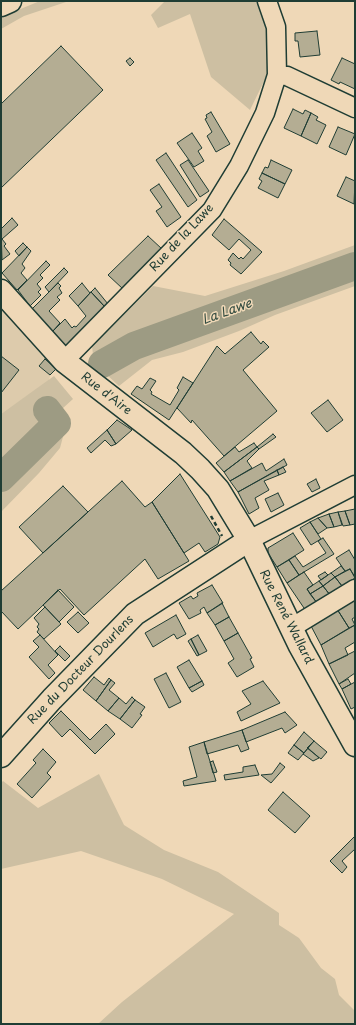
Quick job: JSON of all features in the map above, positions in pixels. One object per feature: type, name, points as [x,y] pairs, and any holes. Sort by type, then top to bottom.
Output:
[{"type":"main road","points":[[1,5],[10,1]]},
{"type":"main road","name":"Rue d'Aire","points":[[1,291],[64,361],[183,453],[218,489]]},
{"type":"main road","name":"Rue René Wallard","points":[[218,489],[248,540],[291,628],[355,745]]},
{"type":"main road","name":"Rue du Docteur Dourlens","points":[[1,756],[52,699],[135,614],[248,540]]},
{"type":"street","name":"Rue de la Lawe","points":[[64,361],[212,210],[247,151],[265,114],[277,74],[276,26],[267,1]]},
{"type":"street","points":[[277,74],[287,76],[355,108]]},
{"type":"street","points":[[248,540],[355,485]]},
{"type":"street","points":[[291,628],[355,589]]},
{"type":"shaded area","points":[[40,1],[66,2],[24,16],[1,29],[1,17]]},
{"type":"shaded area","points":[[165,1],[258,1],[271,29],[269,71],[250,110],[211,77],[190,14],[158,28],[151,15]]},
{"type":"shaded area","points":[[355,245],[355,286],[275,315],[239,331],[183,352],[152,360],[119,386],[94,363],[92,346],[153,286],[205,296],[284,271]]},
{"type":"shaded area","points":[[1,307],[45,359],[39,366],[50,375],[49,381],[1,414]]},
{"type":"shaded area","points":[[54,376],[73,399],[52,418],[64,433],[60,448],[39,473],[1,512],[1,414]]},
{"type":"shaded area","points":[[99,774],[124,825],[164,850],[218,872],[279,913],[279,925],[299,938],[321,968],[335,979],[339,995],[355,1011],[355,1024],[98,1024],[122,1002],[234,914],[162,879],[81,851],[1,869],[1,783],[3,781],[38,808]]},
{"type":"building","points":[[317,31],[320,55],[300,57],[298,41],[295,41],[295,33]]},
{"type":"building","points":[[61,46],[103,90],[1,188],[1,104]]},
{"type":"building","points":[[130,58],[134,62],[130,66],[126,61]]},
{"type":"building","points":[[342,58],[355,64],[355,89],[340,82],[339,84],[331,80]]},
{"type":"building","points":[[293,109],[303,114],[305,110],[311,113],[301,136],[284,128]]},
{"type":"building","points":[[211,112],[230,144],[216,152],[207,136],[212,132],[205,119],[207,118],[206,115]]},
{"type":"building","points":[[311,113],[318,117],[316,120],[326,125],[317,144],[301,136]]},
{"type":"building","points":[[338,127],[355,134],[346,155],[329,147]]},
{"type":"building","points":[[192,133],[202,148],[198,151],[204,161],[194,167],[177,143]]},
{"type":"building","points":[[166,153],[197,200],[188,207],[156,160]]},
{"type":"building","points":[[188,160],[209,191],[200,197],[180,165]]},
{"type":"building","points":[[271,160],[292,170],[285,184],[262,173],[265,167],[268,168]]},
{"type":"building","points":[[262,173],[285,184],[278,198],[258,188],[262,181],[259,179]]},
{"type":"building","points":[[346,177],[355,181],[354,204],[337,196]]},
{"type":"building","points":[[159,184],[181,217],[167,227],[156,211],[162,207],[150,190]]},
{"type":"building","points":[[12,218],[18,225],[2,239],[6,244],[4,246],[10,254],[2,260],[1,229]]},
{"type":"building","points":[[224,219],[262,252],[241,274],[230,265],[231,263],[228,260],[233,253],[239,259],[241,257],[243,259],[251,250],[239,239],[229,250],[212,235]]},
{"type":"building","points":[[148,236],[162,249],[123,289],[108,275]]},
{"type":"building","points":[[23,243],[27,247],[19,256],[15,251]]},
{"type":"building","points":[[27,247],[31,251],[22,264],[25,268],[21,273],[27,280],[17,290],[2,273]]},
{"type":"building","points":[[46,261],[50,265],[40,275],[43,278],[37,284],[41,289],[38,292],[41,295],[30,306],[18,290]]},
{"type":"building","points":[[64,268],[68,272],[49,292],[45,287]]},
{"type":"building","points":[[58,283],[61,286],[59,288],[62,293],[57,297],[60,300],[49,311],[60,323],[52,332],[32,309]]},
{"type":"building","points":[[82,283],[90,293],[78,306],[69,296]]},
{"type":"building","points":[[95,288],[108,304],[105,307],[91,292]]},
{"type":"building","points":[[91,292],[105,307],[66,348],[52,332],[65,319],[72,328],[74,326],[76,327],[86,316],[78,306]]},
{"type":"building","points":[[251,332],[261,344],[263,341],[269,347],[243,370],[277,411],[224,456],[192,420],[191,423],[177,408],[217,346],[225,354]]},
{"type":"building","points":[[1,356],[19,370],[1,393]]},
{"type":"building","points":[[45,359],[56,369],[50,375],[39,366]]},
{"type":"building","points":[[183,377],[193,383],[169,420],[131,394],[137,386],[142,389],[150,378],[156,381],[150,390],[152,392],[151,394],[170,405],[179,390],[177,388]]},
{"type":"building","points":[[328,400],[343,420],[327,432],[311,413]]},
{"type":"building","points":[[117,420],[132,430],[116,444],[107,430]]},
{"type":"building","points":[[107,430],[116,444],[111,446],[105,440],[91,453],[87,448]]},
{"type":"building","points":[[273,434],[276,437],[259,449],[257,447]]},
{"type":"building","points":[[254,443],[257,447],[224,472],[216,463],[235,447],[239,452]]},
{"type":"building","points":[[257,447],[259,449],[247,461],[252,468],[230,481],[224,472]]},
{"type":"building","points":[[284,459],[287,465],[238,492],[230,481],[262,463],[266,471]]},
{"type":"building","points":[[283,467],[286,472],[279,475],[277,470]]},
{"type":"building","points":[[277,470],[279,475],[264,481],[269,490],[255,498],[259,508],[249,514],[238,492]]},
{"type":"building","points":[[180,474],[220,537],[218,544],[205,552],[199,543],[184,553],[152,502]]},
{"type":"building","points":[[316,479],[320,488],[312,492],[307,484]]},
{"type":"building","points":[[122,481],[145,507],[152,502],[189,561],[158,579],[145,559],[84,615],[60,589],[18,629],[1,611],[1,591]]},
{"type":"building","points":[[63,486],[88,512],[43,553],[19,527]]},
{"type":"building","points":[[278,493],[284,505],[271,512],[265,499]]},
{"type":"building","points":[[355,509],[355,524],[350,525],[345,511]]},
{"type":"building","points":[[345,511],[350,525],[343,526],[338,512]]},
{"type":"building","points":[[338,512],[342,525],[334,527],[329,514]]},
{"type":"building","points":[[329,514],[334,527],[327,528],[318,518]]},
{"type":"building","points":[[318,518],[327,528],[318,534],[310,522]]},
{"type":"building","points":[[310,522],[321,539],[311,545],[300,528]]},
{"type":"building","points":[[293,533],[304,550],[277,567],[268,553],[268,548]]},
{"type":"building","points":[[323,538],[334,554],[299,575],[289,560],[295,556],[303,567],[326,553],[318,541]]},
{"type":"building","points":[[349,550],[355,560],[355,577],[350,569],[345,571],[336,558]]},
{"type":"building","points":[[289,560],[299,575],[287,583],[277,567]]},
{"type":"building","points":[[341,566],[345,571],[335,577],[331,573]]},
{"type":"building","points":[[350,569],[355,578],[342,586],[335,577]]},
{"type":"building","points":[[304,572],[313,585],[307,589],[317,603],[306,611],[287,583]]},
{"type":"building","points":[[325,572],[328,575],[321,580],[318,576]]},
{"type":"building","points":[[331,573],[335,577],[323,586],[319,581]]},
{"type":"building","points":[[335,577],[342,586],[330,595],[323,586]]},
{"type":"building","points":[[319,581],[323,586],[310,594],[307,589]]},
{"type":"building","points":[[212,585],[223,603],[207,613],[204,607],[200,610],[201,613],[189,619],[179,603],[191,596],[193,599],[198,596],[197,593]]},
{"type":"building","points":[[323,586],[330,595],[317,603],[310,594]]},
{"type":"building","points":[[58,590],[74,607],[59,622],[43,605]]},
{"type":"building","points":[[355,599],[355,617],[352,619],[355,625],[349,628],[337,609]]},
{"type":"building","points":[[222,603],[229,617],[215,625],[207,613]]},
{"type":"building","points":[[45,607],[61,624],[44,639],[37,632],[39,629],[37,627],[39,624],[34,618]]},
{"type":"building","points":[[337,609],[349,628],[321,645],[311,626]]},
{"type":"building","points":[[78,612],[89,623],[78,633],[67,622]]},
{"type":"building","points":[[176,615],[186,634],[177,639],[174,634],[153,647],[145,633]]},
{"type":"building","points":[[229,617],[238,633],[224,641],[215,625]]},
{"type":"building","points":[[355,625],[355,642],[345,648],[348,655],[329,664],[321,645]]},
{"type":"building","points":[[238,633],[252,658],[250,659],[254,667],[237,677],[228,663],[234,659],[224,641]]},
{"type":"building","points":[[40,635],[58,655],[48,665],[55,673],[49,679],[29,657],[39,647],[33,641]]},
{"type":"building","points":[[198,635],[207,651],[199,655],[191,639]]},
{"type":"building","points":[[191,639],[199,655],[197,656],[188,641]]},
{"type":"building","points":[[60,646],[70,656],[65,661],[55,651]]},
{"type":"building","points":[[355,651],[355,673],[339,684],[329,664]]},
{"type":"building","points":[[189,660],[202,681],[189,688],[177,667]]},
{"type":"building","points":[[166,673],[181,702],[169,708],[154,679]]},
{"type":"building","points":[[94,677],[104,685],[109,678],[111,680],[96,701],[83,690]]},
{"type":"building","points":[[348,679],[351,684],[342,689],[339,684]]},
{"type":"building","points":[[111,680],[115,683],[109,690],[119,698],[108,711],[96,701]]},
{"type":"building","points":[[202,681],[204,685],[192,692],[189,688]]},
{"type":"building","points":[[263,681],[280,703],[241,721],[237,712],[251,704],[242,691]]},
{"type":"building","points":[[355,682],[355,707],[351,709],[342,689]]},
{"type":"building","points":[[132,697],[135,700],[120,719],[108,711],[119,698],[126,704]]},
{"type":"building","points":[[135,700],[145,707],[140,714],[142,715],[132,728],[120,719]]},
{"type":"building","points":[[61,711],[90,740],[106,724],[115,734],[95,754],[70,729],[62,737],[49,723]]},
{"type":"building","points":[[285,712],[297,725],[285,733],[282,728],[246,742],[242,730]]},
{"type":"building","points":[[242,730],[249,749],[241,752],[238,745],[207,754],[204,742]]},
{"type":"building","points":[[304,732],[314,741],[304,753],[294,745]]},
{"type":"building","points":[[314,741],[327,752],[321,759],[307,748]]},
{"type":"building","points":[[204,742],[216,781],[184,786],[183,781],[197,777],[189,747]]},
{"type":"building","points":[[294,745],[304,753],[298,760],[288,753]]},
{"type":"building","points":[[308,748],[319,758],[313,761],[303,754]]},
{"type":"building","points":[[43,749],[56,762],[47,773],[51,777],[32,798],[17,784],[36,763],[33,760]]},
{"type":"building","points":[[213,761],[217,772],[213,773],[210,762]]},
{"type":"building","points":[[280,763],[285,767],[271,783],[261,775],[272,774]]},
{"type":"building","points":[[255,765],[259,775],[225,780],[224,775],[243,772],[243,767]]},
{"type":"building","points":[[283,792],[310,816],[295,833],[268,810]]},
{"type":"building","points":[[355,836],[355,849],[342,861],[347,867],[342,873],[330,861]]},
{"type":"waterway","name":"La Lawe","points":[[102,364],[134,346],[355,266]]},
{"type":"waterway","name":"La Lawe","points":[[1,478],[57,423],[47,410]]}]
